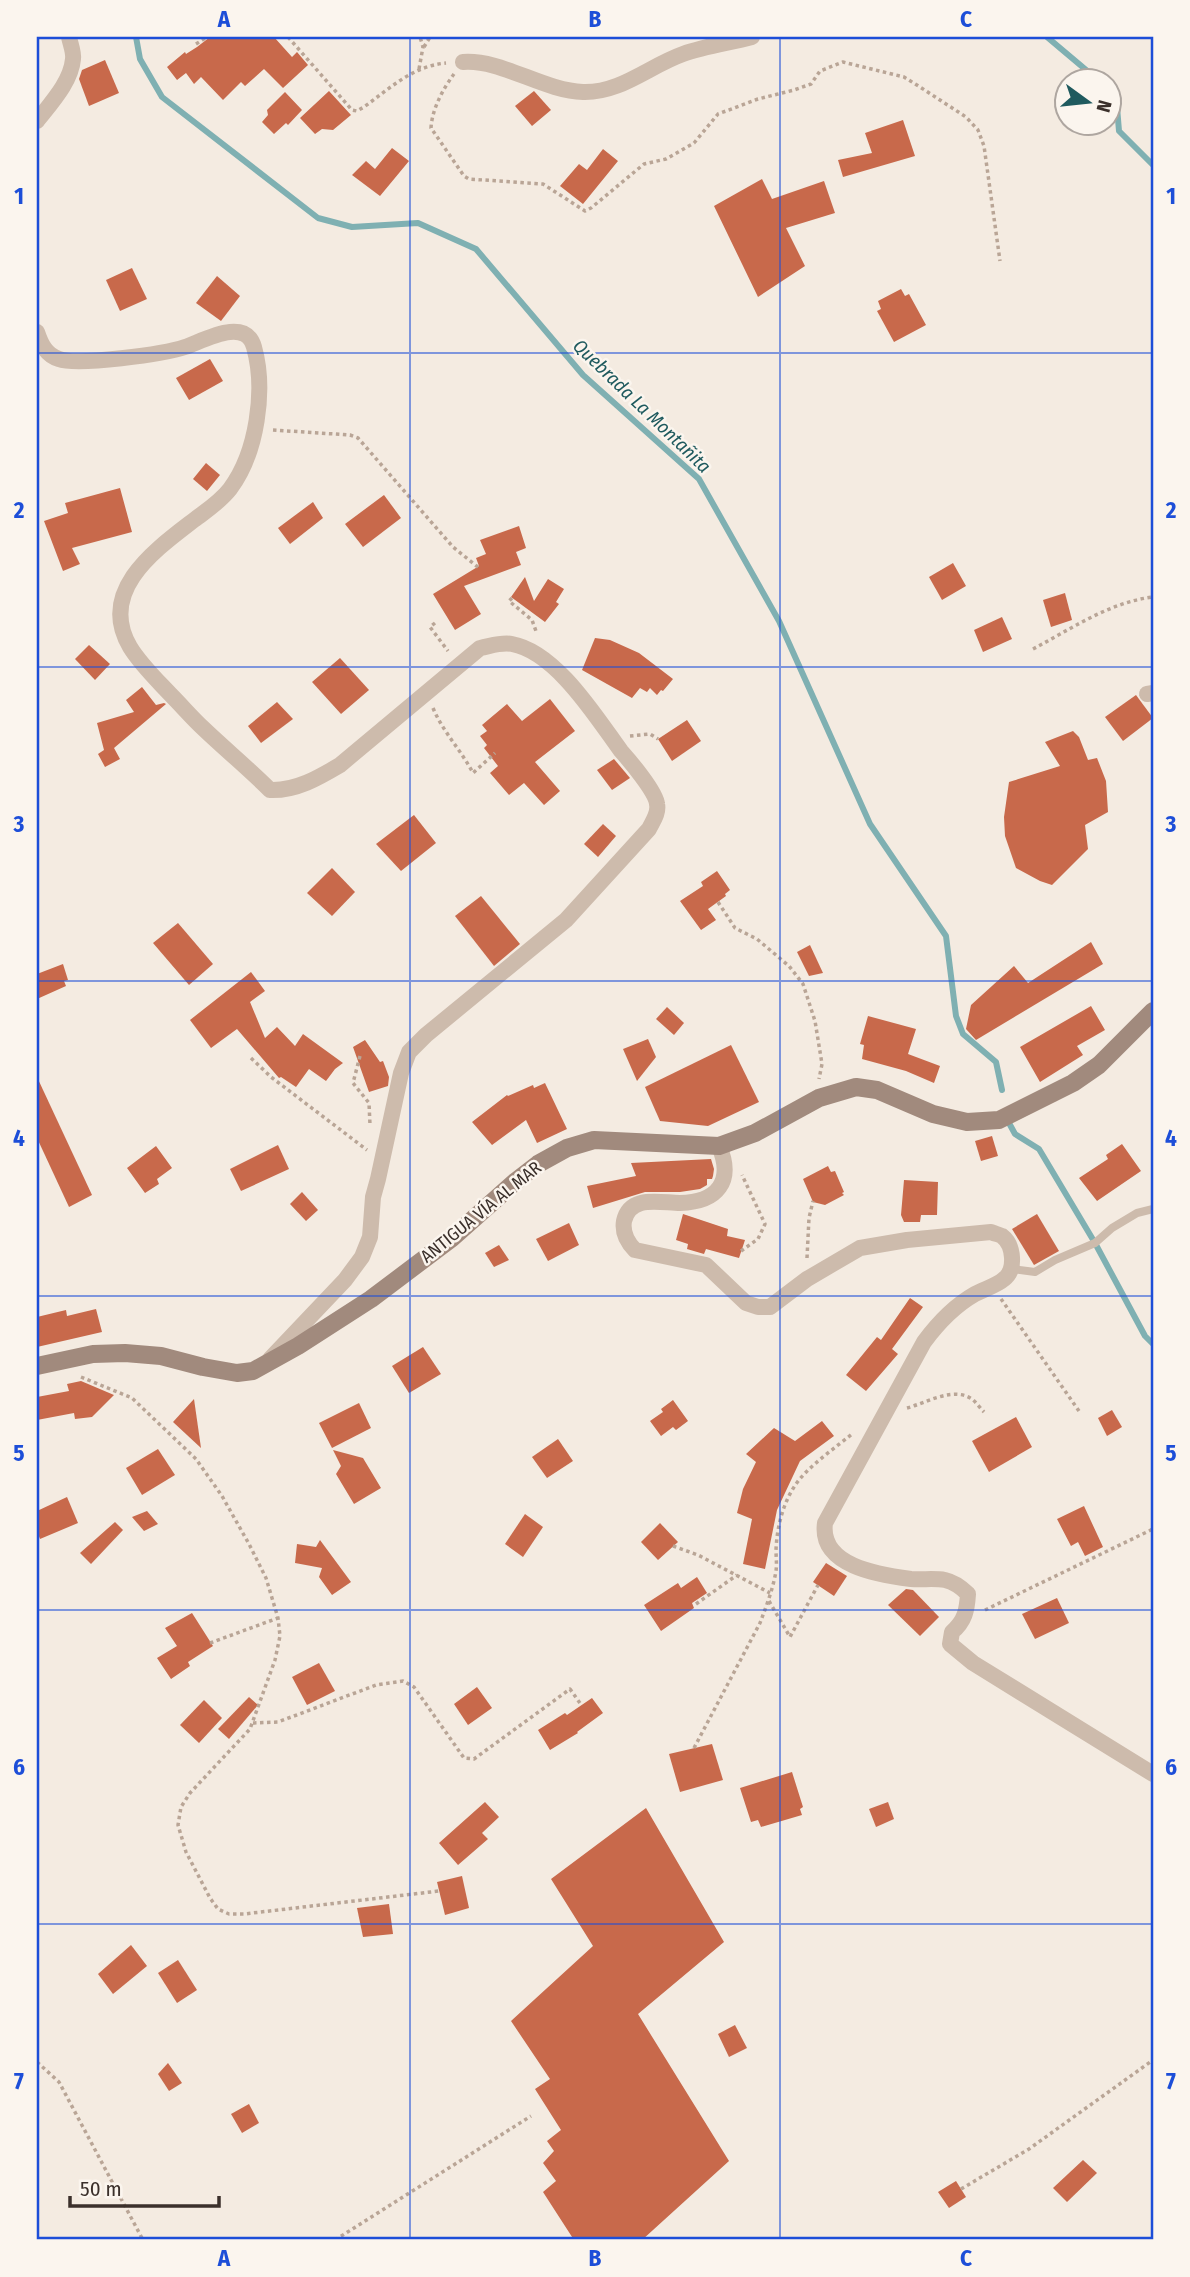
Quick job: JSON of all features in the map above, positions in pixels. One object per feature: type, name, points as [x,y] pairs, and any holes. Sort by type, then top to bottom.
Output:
[{"type":"main road","name":"ANTIGUA VÍA AL MAR","points":[[37,1366],[93,1354],[125,1353],[161,1356],[237,1373],[253,1371],[371,1299],[452,1238],[538,1164],[567,1148],[594,1140],[719,1146],[755,1133],[814,1100],[856,1087],[877,1090],[933,1114],[967,1122],[999,1120],[1030,1107],[1091,1071],[1153,1012]]},
{"type":"street","points":[[37,121],[59,93],[69,72],[74,57],[69,37]]},
{"type":"street","points":[[463,62],[475,62],[564,90],[593,92],[625,83],[687,52],[751,37]]},
{"type":"street","points":[[37,332],[42,346],[50,355],[61,360],[81,362],[172,350],[227,332],[239,332],[249,337],[254,346],[258,388],[255,429],[241,473],[217,503],[141,564],[128,582],[121,611],[122,629],[129,646],[153,677],[201,727],[270,790],[281,791],[298,786],[340,765],[480,648],[511,644],[539,657],[581,696],[657,802],[656,814],[649,829],[566,920],[409,1052],[401,1073],[373,1197],[370,1237],[362,1257],[345,1280],[262,1367]]},
{"type":"street","points":[[719,1146],[726,1163],[723,1180],[717,1191],[709,1196],[680,1203],[646,1201],[629,1210],[624,1224],[627,1243],[635,1250],[706,1265],[746,1303],[758,1307],[770,1307],[807,1279],[860,1248],[907,1240],[991,1232],[1001,1235],[1006,1241],[1013,1258],[1012,1269],[1005,1279],[964,1302],[938,1324],[924,1342],[825,1523],[825,1542],[840,1558],[864,1569],[913,1579],[944,1580],[959,1586],[968,1594],[966,1615],[952,1632],[950,1644],[961,1654],[1153,1774]]},
{"type":"lane","points":[[1012,1269],[1035,1272],[1055,1260],[1095,1243],[1112,1228],[1137,1213],[1153,1209]]},
{"type":"path","points":[[196,44],[207,37]]},
{"type":"path","points":[[288,37],[352,110],[357,111],[410,73],[434,64],[463,62]]},
{"type":"path","points":[[420,37],[423,47]]},
{"type":"path","points":[[419,69],[423,47],[430,37]]},
{"type":"path","points":[[463,62],[444,89],[433,114],[431,128],[458,170],[469,179],[542,184],[585,211],[644,164],[666,159],[694,143],[718,114],[811,84],[823,69],[843,62],[904,77],[966,117],[978,130],[985,146],[1000,261]]},
{"type":"path","points":[[255,429],[349,435],[358,438],[453,547],[479,568]]},
{"type":"path","points":[[1033,649],[1119,605],[1153,597]]},
{"type":"path","points":[[513,598],[509,601],[532,620],[537,632]]},
{"type":"path","points":[[435,624],[430,627],[459,664]]},
{"type":"path","points":[[427,692],[441,725],[461,750],[473,773],[495,753]]},
{"type":"path","points":[[612,738],[650,734],[658,739]]},
{"type":"path","points":[[718,902],[735,928],[757,939],[789,966],[803,984],[815,1021],[822,1064],[814,1100]]},
{"type":"path","points":[[360,1056],[354,1083],[369,1103],[371,1130]]},
{"type":"path","points":[[251,1058],[271,1077],[370,1152],[370,1141]]},
{"type":"path","points":[[726,1163],[740,1171],[765,1224],[758,1239],[741,1251]]},
{"type":"path","points":[[807,1279],[809,1218],[813,1201]]},
{"type":"path","points":[[992,1286],[1079,1410]]},
{"type":"path","points":[[78,1376],[132,1398],[196,1458],[222,1496],[249,1544],[265,1577],[278,1618],[280,1636],[275,1660],[250,1729],[200,1781],[181,1807],[178,1825],[186,1852],[209,1898],[218,1909],[244,1914],[439,1891]]},
{"type":"path","points":[[885,1414],[948,1395],[971,1398],[984,1412]]},
{"type":"path","points":[[694,1748],[760,1623],[776,1571],[778,1530],[789,1495],[812,1467],[860,1427]]},
{"type":"path","points":[[962,1621],[1153,1529]]},
{"type":"path","points":[[673,1546],[698,1555],[770,1594]]},
{"type":"path","points":[[696,1604],[737,1576]]},
{"type":"path","points":[[768,1600],[790,1637],[818,1586]]},
{"type":"path","points":[[211,1643],[278,1618]]},
{"type":"path","points":[[253,1723],[278,1722],[376,1685],[403,1681],[414,1687],[464,1758],[474,1759],[570,1689],[582,1706]]},
{"type":"path","points":[[961,2189],[1029,2149],[1153,2060]]},
{"type":"path","points":[[37,2062],[59,2082],[143,2240]]},
{"type":"path","points":[[335,2240],[531,2116]]},
{"type":"building","points":[[210,37],[274,37],[292,57],[297,52],[308,65],[283,88],[264,69],[245,86],[241,82],[223,100],[201,77],[194,84],[186,73],[177,80],[167,67]]},
{"type":"building","points":[[105,60],[119,93],[89,106],[79,79],[82,70]]},
{"type":"building","points":[[329,91],[351,115],[333,130],[322,129],[315,134],[300,118]]},
{"type":"building","points":[[534,91],[551,110],[532,126],[515,106]]},
{"type":"building","points":[[285,92],[302,110],[288,125],[286,123],[274,134],[262,122],[268,115],[267,110]]},
{"type":"building","points":[[903,120],[915,156],[843,177],[838,160],[872,153],[865,133]]},
{"type":"building","points":[[392,148],[409,161],[380,196],[352,175],[366,161],[375,169]]},
{"type":"building","points":[[603,149],[618,161],[583,204],[560,186],[579,164],[587,170]]},
{"type":"building","points":[[762,179],[772,199],[824,181],[835,213],[786,228],[805,266],[758,297],[714,206]]},
{"type":"building","points":[[132,268],[147,299],[120,311],[106,280]]},
{"type":"building","points":[[217,276],[240,296],[221,321],[196,303]]},
{"type":"building","points":[[901,289],[905,296],[909,294],[926,325],[894,342],[877,311],[881,309],[878,301]]},
{"type":"building","points":[[210,359],[223,381],[189,400],[176,378]]},
{"type":"building","points":[[206,463],[220,475],[207,491],[193,479]]},
{"type":"building","points":[[120,488],[132,532],[72,548],[80,564],[63,571],[44,521],[68,513],[65,503]]},
{"type":"building","points":[[384,495],[401,518],[363,547],[345,524]]},
{"type":"building","points":[[313,502],[323,518],[290,544],[278,528]]},
{"type":"building","points":[[519,526],[526,548],[516,552],[521,565],[464,586],[481,614],[455,630],[433,594],[479,566],[476,558],[486,554],[480,540]]},
{"type":"building","points":[[953,563],[966,586],[942,600],[929,577]]},
{"type":"building","points":[[525,577],[534,601],[548,579],[564,589],[556,602],[559,604],[545,622],[511,597]]},
{"type":"building","points":[[1065,593],[1072,620],[1051,627],[1043,600]]},
{"type":"building","points":[[1002,617],[1012,639],[983,652],[974,630]]},
{"type":"building","points":[[595,638],[610,640],[639,653],[673,679],[657,695],[650,688],[647,692],[640,688],[632,698],[582,670]]},
{"type":"building","points":[[89,645],[110,664],[95,680],[75,659]]},
{"type":"building","points":[[340,658],[369,690],[341,714],[312,682]]},
{"type":"building","points":[[142,687],[156,705],[166,704],[114,748],[120,759],[105,767],[98,754],[104,750],[97,723],[134,712],[126,700]]},
{"type":"building","points":[[1136,695],[1153,718],[1123,741],[1105,717]]},
{"type":"building","points":[[550,699],[575,731],[535,762],[560,791],[544,805],[524,783],[509,795],[490,773],[498,766],[484,748],[487,745],[480,736],[487,731],[482,725],[507,704],[522,721]]},
{"type":"building","points":[[277,702],[293,719],[261,743],[248,726]]},
{"type":"building","points":[[687,720],[701,741],[672,761],[658,739]]},
{"type":"building","points":[[1073,731],[1079,737],[1088,760],[1097,758],[1106,781],[1108,812],[1085,825],[1088,849],[1052,885],[1016,868],[1005,836],[1004,817],[1009,782],[1060,766],[1045,742]]},
{"type":"building","points":[[614,759],[630,778],[612,790],[597,770]]},
{"type":"building","points":[[414,815],[436,843],[401,871],[376,844]]},
{"type":"building","points":[[603,824],[616,836],[598,857],[584,844]]},
{"type":"building","points":[[332,868],[355,892],[332,916],[307,893]]},
{"type":"building","points":[[717,871],[730,890],[708,909],[716,920],[701,930],[680,901],[703,886],[701,882]]},
{"type":"building","points":[[481,896],[520,944],[494,966],[455,916]]},
{"type":"building","points":[[178,923],[213,964],[189,985],[153,943]]},
{"type":"building","points":[[1091,942],[1103,964],[976,1040],[966,1029],[971,1005],[1014,966],[1028,983]]},
{"type":"building","points":[[810,945],[823,973],[809,976],[797,952]]},
{"type":"building","points":[[63,964],[68,980],[64,981],[66,986],[37,999],[37,974]]},
{"type":"building","points":[[251,972],[265,991],[250,1002],[265,1038],[277,1027],[295,1046],[303,1034],[343,1063],[326,1081],[309,1069],[296,1087],[279,1078],[237,1029],[211,1048],[190,1020]]},
{"type":"building","points":[[1091,1006],[1105,1030],[1077,1046],[1083,1055],[1040,1082],[1020,1047]]},
{"type":"building","points":[[667,1007],[684,1023],[674,1035],[656,1019]]},
{"type":"building","points":[[868,1016],[916,1029],[908,1054],[940,1066],[934,1083],[906,1071],[862,1059],[864,1045],[860,1044]]},
{"type":"building","points":[[648,1039],[656,1057],[637,1081],[623,1049]]},
{"type":"building","points":[[365,1040],[380,1062],[383,1061],[389,1077],[388,1086],[369,1092],[353,1047]]},
{"type":"building","points":[[731,1045],[759,1102],[708,1126],[660,1121],[645,1087]]},
{"type":"building","points":[[37,1077],[92,1195],[69,1207],[37,1138]]},
{"type":"building","points":[[545,1083],[567,1129],[537,1143],[526,1120],[492,1145],[472,1122],[507,1095]]},
{"type":"building","points":[[992,1136],[998,1156],[981,1161],[975,1141]]},
{"type":"building","points":[[1122,1144],[1141,1171],[1097,1201],[1079,1178],[1108,1159],[1106,1155]]},
{"type":"building","points":[[278,1145],[289,1169],[241,1191],[230,1169]]},
{"type":"building","points":[[156,1146],[172,1168],[157,1179],[159,1184],[145,1193],[127,1168]]},
{"type":"building","points":[[711,1159],[714,1169],[712,1179],[707,1179],[707,1185],[700,1189],[645,1192],[593,1208],[587,1186],[636,1176],[631,1163]]},
{"type":"building","points":[[828,1166],[831,1172],[835,1171],[844,1195],[825,1205],[813,1202],[803,1179]]},
{"type":"building","points":[[904,1180],[938,1182],[937,1215],[921,1215],[920,1222],[904,1222],[901,1215]]},
{"type":"building","points":[[302,1192],[318,1210],[306,1221],[290,1204]]},
{"type":"building","points":[[683,1214],[728,1229],[727,1236],[745,1240],[739,1258],[706,1249],[704,1254],[687,1249],[688,1244],[676,1240]]},
{"type":"building","points":[[1037,1214],[1059,1251],[1034,1265],[1012,1229]]},
{"type":"building","points":[[569,1223],[579,1245],[548,1261],[536,1239]]},
{"type":"building","points":[[499,1245],[509,1260],[494,1267],[485,1253]]},
{"type":"building","points":[[910,1298],[923,1307],[892,1349],[898,1354],[866,1391],[846,1375],[877,1337],[881,1340]]},
{"type":"building","points":[[96,1309],[102,1332],[37,1347],[37,1317],[66,1310],[67,1316]]},
{"type":"building","points":[[423,1347],[441,1374],[409,1393],[392,1366]]},
{"type":"building","points":[[81,1381],[114,1395],[92,1417],[75,1419],[74,1413],[37,1420],[37,1397],[69,1391],[67,1384]]},
{"type":"building","points":[[194,1399],[201,1448],[173,1422]]},
{"type":"building","points":[[673,1400],[688,1421],[661,1436],[650,1421],[663,1412],[661,1409]]},
{"type":"building","points":[[359,1403],[371,1428],[332,1448],[319,1423]]},
{"type":"building","points":[[1112,1410],[1122,1427],[1107,1436],[1098,1418]]},
{"type":"building","points":[[1016,1417],[1032,1447],[989,1472],[972,1441]]},
{"type":"building","points":[[822,1421],[834,1436],[800,1461],[777,1510],[765,1569],[743,1564],[752,1519],[737,1513],[743,1489],[756,1462],[746,1454],[774,1428],[795,1441]]},
{"type":"building","points":[[558,1439],[573,1461],[547,1478],[532,1457]]},
{"type":"building","points":[[158,1449],[175,1475],[142,1495],[126,1468]]},
{"type":"building","points":[[333,1450],[363,1458],[381,1488],[354,1504],[336,1474],[341,1466]]},
{"type":"building","points":[[67,1497],[78,1523],[40,1539],[37,1531],[37,1511]]},
{"type":"building","points":[[1084,1506],[1103,1547],[1085,1556],[1078,1542],[1071,1546],[1057,1519]]},
{"type":"building","points":[[147,1511],[158,1524],[144,1531],[132,1517]]},
{"type":"building","points":[[525,1514],[543,1527],[523,1557],[505,1544]]},
{"type":"building","points":[[115,1522],[123,1530],[91,1564],[80,1553]]},
{"type":"building","points":[[660,1523],[678,1542],[658,1560],[641,1542]]},
{"type":"building","points":[[320,1540],[351,1582],[332,1595],[319,1577],[322,1568],[295,1563],[297,1544],[316,1547]]},
{"type":"building","points":[[826,1563],[847,1576],[834,1596],[813,1582]]},
{"type":"building","points":[[697,1577],[707,1593],[692,1603],[694,1608],[661,1631],[644,1605],[678,1583],[681,1588]]},
{"type":"building","points":[[906,1589],[913,1590],[939,1617],[920,1636],[888,1605]]},
{"type":"building","points":[[1057,1598],[1069,1623],[1035,1639],[1022,1614]]},
{"type":"building","points":[[192,1613],[213,1646],[188,1662],[190,1666],[171,1679],[157,1658],[177,1646],[165,1628]]},
{"type":"building","points":[[319,1663],[335,1691],[307,1705],[292,1677]]},
{"type":"building","points":[[477,1687],[492,1708],[468,1725],[454,1704]]},
{"type":"building","points":[[249,1697],[258,1705],[229,1739],[218,1729]]},
{"type":"building","points":[[592,1698],[603,1713],[550,1750],[538,1730]]},
{"type":"building","points":[[204,1700],[222,1718],[199,1743],[180,1725]]},
{"type":"building","points":[[712,1744],[723,1780],[680,1792],[669,1754]]},
{"type":"building","points":[[792,1772],[803,1807],[800,1809],[802,1815],[761,1827],[758,1820],[751,1822],[740,1788]]},
{"type":"building","points":[[485,1802],[499,1817],[482,1833],[488,1839],[458,1865],[439,1843]]},
{"type":"building","points":[[888,1802],[894,1819],[876,1827],[869,1809]]},
{"type":"building","points":[[646,1808],[724,1942],[638,2014],[729,2161],[642,2240],[574,2240],[543,2192],[556,2181],[543,2163],[554,2151],[547,2141],[561,2130],[535,2089],[550,2079],[511,2021],[593,1946],[551,1879]]},
{"type":"building","points":[[462,1876],[469,1908],[445,1915],[437,1882]]},
{"type":"building","points":[[389,1904],[393,1934],[363,1937],[357,1908]]},
{"type":"building","points":[[131,1945],[147,1966],[113,1994],[98,1974]]},
{"type":"building","points":[[178,1960],[197,1990],[177,2003],[158,1973]]},
{"type":"building","points":[[735,2025],[747,2048],[729,2057],[718,2034]]},
{"type":"building","points":[[168,2063],[182,2083],[169,2091],[158,2074]]},
{"type":"building","points":[[249,2104],[259,2123],[242,2133],[231,2114]]},
{"type":"building","points":[[1083,2160],[1097,2173],[1067,2202],[1053,2188]]},
{"type":"building","points":[[956,2181],[966,2197],[949,2208],[938,2192]]},
{"type":"waterway","name":"Quebrada La Montañita","points":[[136,37],[140,59],[162,97],[318,218],[352,227],[418,223],[476,249],[583,375],[699,479],[779,621],[870,824],[946,936],[956,1016],[963,1034],[996,1062],[1002,1090]]},
{"type":"waterway","points":[[1047,37],[1081,66]]},
{"type":"waterway","points":[[1124,136],[1153,165]]},
{"type":"waterway","name":"Quebrada La Montañita","points":[[1009,1123],[1015,1134],[1039,1149],[1095,1243],[1145,1336],[1153,1344]]}]
